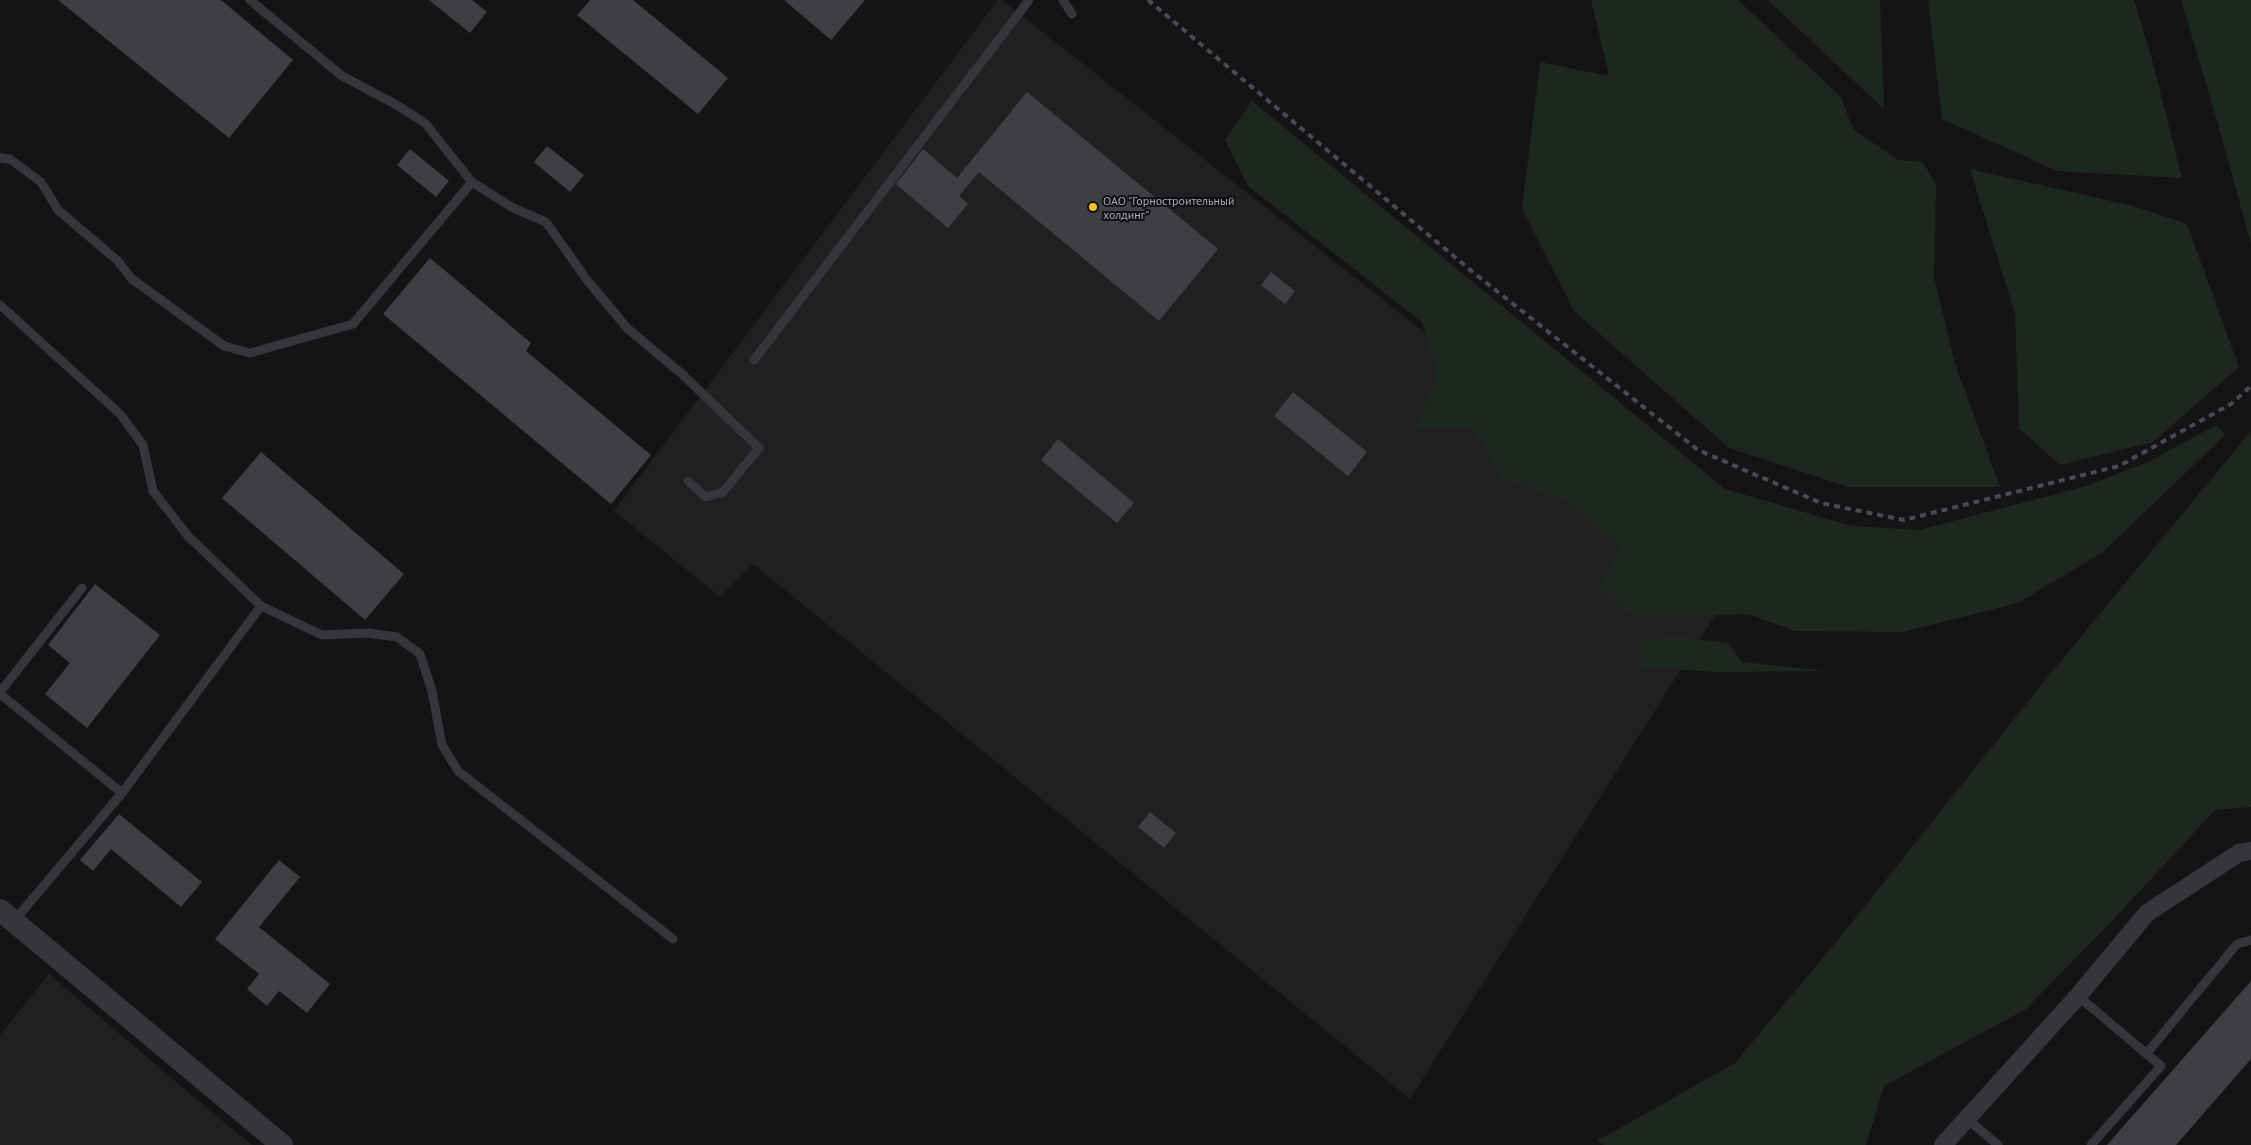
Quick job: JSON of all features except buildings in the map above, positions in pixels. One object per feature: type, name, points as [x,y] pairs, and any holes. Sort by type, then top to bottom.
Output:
[{"type":"street","points":[[1943,1145],[2078,996],[2147,913],[2240,852],[2251,851]]},
{"type":"street","points":[[7,916],[282,1145]]},
{"type":"lane","points":[[250,0],[342,76],[395,104],[425,123],[472,182],[513,208],[546,222],[587,280],[628,329],[682,374],[759,448],[723,492],[706,497],[688,481]]},
{"type":"lane","points":[[754,360],[1029,0]]},
{"type":"lane","points":[[1063,0],[1072,14]]},
{"type":"lane","points":[[0,158],[10,159],[41,182],[58,210],[118,261],[132,279],[224,346],[250,353],[354,324],[472,182]]},
{"type":"lane","points":[[0,305],[120,414],[143,445],[153,491],[188,536],[260,606],[322,635],[367,633],[398,637],[420,654],[432,691],[442,744],[458,771],[673,939]]},
{"type":"lane","points":[[82,588],[0,693],[122,793]]},
{"type":"lane","points":[[7,916],[122,793],[260,606]]},
{"type":"lane","points":[[2147,1053],[2237,944],[2251,940]]},
{"type":"lane","points":[[2078,996],[2161,1066],[2091,1145]]},
{"type":"lane","points":[[1966,1118],[1998,1145]]},
{"type":"shaded area","points":[[998,0],[1002,0],[1738,579],[1410,1099],[753,564],[720,597],[614,511]]},
{"type":"shaded area","points":[[1591,0],[1738,0],[1841,97],[1853,129],[1898,160],[1923,162],[1936,185],[1934,277],[1955,364],[2000,487],[1848,487],[1729,448],[1574,311],[1522,208],[1540,62],[1609,76]]},
{"type":"shaded area","points":[[1768,0],[1880,0],[1884,109]]},
{"type":"shaded area","points":[[1928,0],[2134,0],[2153,63],[2182,178],[2057,171],[1942,119]]},
{"type":"shaded area","points":[[2181,0],[2251,0],[2251,244],[2218,124]]},
{"type":"shaded area","points":[[1252,101],[1725,489],[1852,526],[1919,530],[2086,486],[2148,462],[2216,425],[2225,435],[2103,552],[2018,603],[1903,632],[1795,631],[1748,614],[1633,617],[1598,587],[1621,550],[1568,503],[1500,477],[1473,428],[1415,428],[1438,376],[1422,322],[1248,186],[1225,140]]},
{"type":"shaded area","points":[[1970,169],[2133,206],[2187,224],[2239,367],[2153,442],[2060,465],[2019,428],[2015,314]]},
{"type":"shaded area","points":[[2251,431],[2251,807],[2215,810],[2113,920],[2026,1009],[1884,1086],[1866,1145],[1604,1145],[1597,1141],[1735,1063],[1841,936],[2051,673]]},
{"type":"shaded area","points":[[1678,637],[1728,643],[1742,662],[1826,671],[1717,672],[1641,667],[1641,640]]},
{"type":"shaded area","points":[[49,974],[252,1145],[0,1145],[0,1035]]},
{"type":"railway","points":[[1148,0],[1474,273],[1698,450],[1821,503],[1904,520],[2119,466],[2231,404],[2251,386]]},
{"type":"place","name":"ОАО \"Горностроительный холдинг\"","points":[[1093,207]]}]
